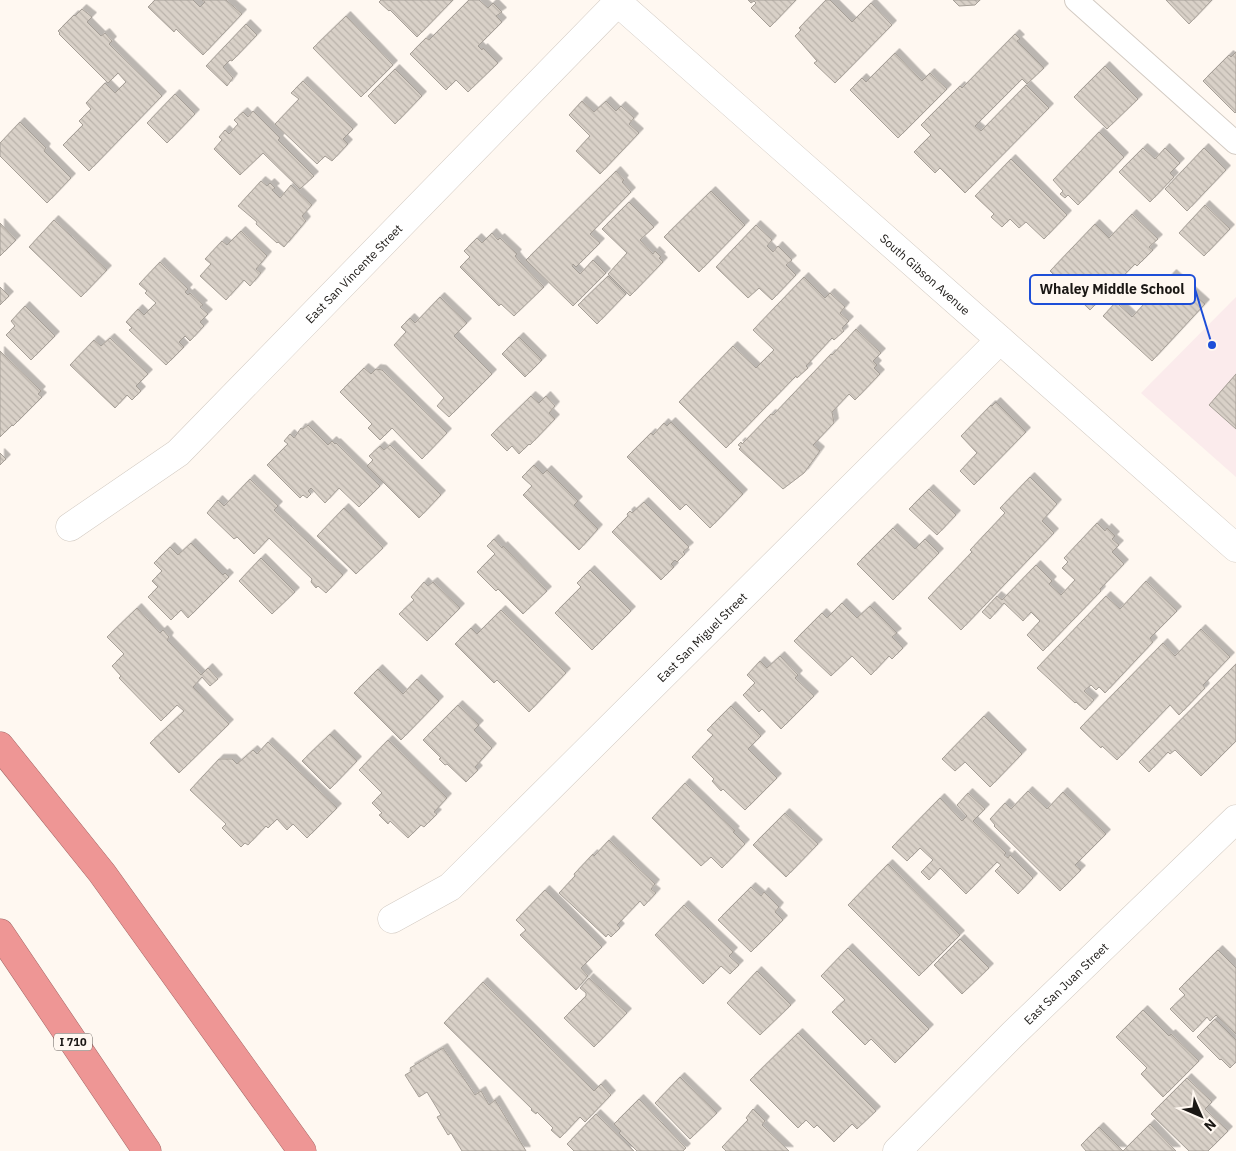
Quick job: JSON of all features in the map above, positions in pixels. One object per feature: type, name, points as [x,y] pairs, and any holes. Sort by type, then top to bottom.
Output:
[{"type":"highway","points":[[0,746],[102,873],[302,1151]]},
{"type":"highway","name":"I 710","points":[[0,934],[146,1151]]},
{"type":"street","name":"South Gibson Avenue","points":[[618,1],[1236,548]]},
{"type":"street","name":"East San Vincente Street","points":[[70,527],[178,453],[618,1]]},
{"type":"street","name":"East San Miguel Street","points":[[392,919],[450,888],[1000,340]]},
{"type":"street","name":"East San Juan Street","points":[[897,1151],[1013,1034],[1236,819]]},
{"type":"lane","points":[[1076,0],[1236,143]]},
{"type":"shaded area","points":[[1236,297],[1236,477],[1141,393]]},
{"type":"building","points":[[155,0],[193,0],[200,7],[205,2],[202,0],[226,0],[242,14],[203,55],[176,29],[174,32],[148,7]]},
{"type":"building","points":[[381,0],[453,0],[417,37],[390,10],[379,2]]},
{"type":"building","points":[[469,0],[479,0],[488,8],[493,3],[502,12],[496,16],[502,22],[478,46],[482,50],[483,48],[498,63],[468,92],[456,80],[446,90],[410,54],[426,38],[429,40]]},
{"type":"building","points":[[748,0],[796,0],[770,27],[751,8],[756,3],[754,1],[751,3]]},
{"type":"building","points":[[826,0],[830,0],[852,22],[871,3],[892,25],[835,83],[814,63],[817,61],[795,36],[801,30],[799,28]]},
{"type":"building","points":[[953,0],[980,0],[975,5],[959,6]]},
{"type":"building","points":[[1166,0],[1212,0],[1189,24]]},
{"type":"building","points":[[82,9],[92,17],[87,22],[101,36],[105,33],[112,41],[109,44],[162,96],[89,171],[63,145],[83,125],[79,121],[91,109],[86,103],[105,83],[115,93],[126,82],[118,73],[108,83],[59,34],[58,31]]},
{"type":"building","points":[[346,16],[393,65],[361,97],[313,48]]},
{"type":"building","points":[[246,24],[257,35],[232,61],[230,60],[223,67],[233,78],[227,86],[206,66]]},
{"type":"building","points":[[1015,34],[1020,39],[1017,41],[1044,68],[1027,84],[1022,79],[975,126],[981,131],[1026,85],[1049,108],[965,193],[940,168],[935,173],[914,152],[931,135],[921,125],[960,86],[962,88]]},
{"type":"building","points":[[1236,52],[1235,113],[1203,81],[1229,55],[1231,57]]},
{"type":"building","points":[[895,53],[922,81],[930,73],[947,89],[898,138],[850,90],[862,78],[866,82]]},
{"type":"building","points":[[1105,66],[1138,99],[1107,129],[1074,97]]},
{"type":"building","points":[[395,69],[422,96],[395,124],[368,96]]},
{"type":"building","points":[[303,81],[353,129],[343,139],[348,144],[332,161],[325,156],[317,164],[275,124],[299,99],[291,93]]},
{"type":"building","points":[[175,94],[195,114],[167,143],[147,123]]},
{"type":"building","points":[[582,101],[594,112],[606,101],[616,111],[621,106],[634,118],[629,124],[639,133],[600,174],[576,151],[590,136],[569,115]]},
{"type":"building","points":[[253,111],[280,138],[278,140],[314,176],[300,189],[263,153],[240,175],[214,149],[222,140],[219,137],[225,130],[229,134],[238,124],[234,120],[243,112],[248,117]]},
{"type":"building","points":[[20,122],[46,148],[44,151],[71,178],[47,203],[0,156],[0,143]]},
{"type":"building","points":[[1099,132],[1124,157],[1078,205],[1068,195],[1065,198],[1060,194],[1063,191],[1053,180]]},
{"type":"building","points":[[1143,148],[1155,159],[1165,148],[1180,163],[1170,173],[1174,177],[1150,202],[1119,172]]},
{"type":"building","points":[[1204,148],[1226,170],[1187,211],[1165,189]]},
{"type":"building","points":[[1011,159],[1067,215],[1044,239],[1026,222],[1019,228],[1010,219],[1002,227],[991,217],[994,214],[975,196]]},
{"type":"building","points":[[616,171],[624,180],[622,182],[631,192],[590,234],[600,243],[576,267],[573,264],[572,266],[580,274],[593,260],[606,273],[573,306],[526,260]]},
{"type":"building","points":[[261,181],[267,186],[270,183],[275,188],[272,190],[280,198],[291,185],[312,205],[302,216],[306,221],[284,247],[277,243],[238,206]]},
{"type":"building","points":[[711,191],[745,225],[699,272],[664,237]]},
{"type":"building","points":[[629,202],[654,227],[640,240],[653,254],[655,251],[663,262],[630,296],[608,274],[627,253],[602,229]]},
{"type":"building","points":[[1205,205],[1230,229],[1204,256],[1179,233]]},
{"type":"building","points":[[1132,214],[1158,239],[1149,247],[1153,250],[1137,266],[1135,264],[1090,310],[1050,271],[1095,224],[1109,238]]},
{"type":"building","points":[[54,220],[107,270],[81,297],[29,247]]},
{"type":"building","points":[[0,223],[16,240],[0,256]]},
{"type":"building","points":[[756,225],[772,240],[767,246],[773,252],[778,246],[792,260],[786,265],[796,275],[772,300],[759,288],[748,298],[716,267]]},
{"type":"building","points":[[241,231],[267,256],[256,269],[261,273],[250,286],[244,280],[226,300],[200,276],[211,264],[205,259],[222,241],[227,245]]},
{"type":"building","points":[[492,233],[498,240],[500,238],[517,254],[515,256],[519,261],[544,287],[514,316],[501,304],[499,306],[460,267],[470,257],[464,251],[477,238],[482,243]]},
{"type":"building","points":[[160,262],[188,289],[185,292],[188,295],[190,293],[203,305],[200,307],[208,314],[200,322],[204,326],[190,341],[185,336],[179,342],[184,347],[166,365],[129,330],[132,328],[126,322],[138,309],[144,315],[156,303],[145,293],[147,291],[139,284]]},
{"type":"building","points":[[1172,274],[1205,304],[1152,361],[1103,316],[1116,302],[1132,317]]},
{"type":"building","points":[[608,276],[626,294],[597,324],[578,305]]},
{"type":"building","points":[[804,277],[825,298],[830,293],[845,307],[840,313],[849,321],[842,328],[844,331],[834,340],[832,338],[806,366],[808,368],[797,378],[796,376],[726,448],[679,402],[733,346],[756,368],[774,350],[753,330]]},
{"type":"building","points":[[0,287],[9,296],[0,305]]},
{"type":"building","points":[[440,297],[467,323],[454,336],[492,374],[449,417],[437,406],[444,398],[394,345],[406,332],[401,327],[410,318],[415,323]]},
{"type":"building","points":[[25,306],[55,336],[31,360],[6,335],[15,326],[11,321]]},
{"type":"building","points":[[856,329],[881,353],[873,361],[877,365],[874,368],[880,374],[855,400],[849,394],[832,412],[834,423],[813,445],[820,451],[804,473],[783,489],[739,449],[741,447],[738,445],[741,442],[742,444],[771,414],[773,415]]},
{"type":"building","points":[[519,337],[542,360],[525,377],[502,354]]},
{"type":"building","points":[[110,338],[148,374],[136,386],[141,391],[132,400],[127,395],[115,408],[70,365],[94,340],[101,346]]},
{"type":"building","points":[[0,351],[41,391],[38,394],[42,397],[0,437]]},
{"type":"building","points":[[364,368],[371,374],[376,369],[382,370],[447,433],[422,459],[392,428],[380,440],[368,428],[372,424],[340,392]]},
{"type":"building","points":[[1236,374],[1236,429],[1209,405]]},
{"type":"building","points":[[531,396],[539,403],[546,396],[555,406],[549,413],[555,419],[519,454],[512,446],[507,451],[491,435]]},
{"type":"building","points":[[996,402],[1026,432],[974,485],[960,471],[977,453],[961,436]]},
{"type":"building","points":[[671,422],[743,494],[710,528],[686,504],[680,510],[627,457],[651,433],[653,435],[664,423],[667,426]]},
{"type":"building","points":[[308,425],[328,445],[332,441],[336,443],[380,486],[359,507],[339,488],[325,503],[311,488],[308,491],[311,494],[307,498],[303,495],[300,498],[267,465],[288,444],[284,441],[290,434],[294,438],[301,428],[303,429]]},
{"type":"building","points":[[390,445],[441,495],[419,518],[367,466],[373,460],[369,456],[380,446],[384,450]]},
{"type":"building","points":[[0,453],[6,459],[0,465]]},
{"type":"building","points":[[534,465],[543,474],[547,470],[578,501],[574,505],[598,529],[579,550],[523,495],[532,486],[522,477]]},
{"type":"building","points":[[1030,477],[1057,504],[1042,521],[1054,533],[961,630],[928,598],[972,552],[970,550],[1005,513],[1000,508]]},
{"type":"building","points":[[250,479],[278,506],[274,510],[343,575],[326,593],[318,586],[316,588],[311,582],[312,579],[269,538],[254,554],[237,537],[234,539],[207,513],[218,500],[224,506]]},
{"type":"building","points":[[929,489],[956,515],[937,535],[909,509]]},
{"type":"building","points":[[644,502],[689,547],[683,552],[685,554],[677,562],[675,560],[671,564],[674,567],[661,580],[612,532],[628,516],[627,514],[630,511],[632,513]]},
{"type":"building","points":[[344,508],[383,548],[356,574],[317,536]]},
{"type":"building","points":[[1097,523],[1105,531],[1107,528],[1115,536],[1112,539],[1119,545],[1112,552],[1124,564],[1100,589],[1101,591],[1043,651],[1027,635],[1040,621],[1031,612],[1023,621],[1004,603],[990,619],[982,612],[997,596],[1002,600],[1036,565],[1052,581],[1049,584],[1061,595],[1075,580],[1062,568],[1068,562],[1064,558]]},
{"type":"building","points":[[893,528],[915,549],[925,539],[939,553],[893,600],[857,564]]},
{"type":"building","points":[[494,539],[547,591],[523,614],[498,589],[496,591],[477,572],[495,554],[487,546]]},
{"type":"building","points":[[191,543],[223,575],[225,573],[229,577],[188,618],[181,610],[171,620],[148,597],[158,587],[152,581],[162,571],[154,563],[170,547],[178,555]]},
{"type":"building","points":[[261,558],[295,592],[272,614],[239,581]]},
{"type":"building","points":[[590,570],[631,611],[592,650],[555,613],[581,587],[577,583]]},
{"type":"building","points":[[1146,581],[1177,611],[1150,638],[1153,642],[1105,693],[1099,687],[1096,690],[1091,685],[1084,691],[1094,700],[1085,710],[1037,668],[1106,596],[1120,609]]},
{"type":"building","points":[[424,582],[428,586],[433,582],[460,608],[427,641],[399,614],[414,600],[411,597]]},
{"type":"building","points":[[842,603],[857,618],[870,606],[897,633],[892,637],[903,648],[892,659],[889,656],[871,675],[852,656],[831,676],[794,641],[822,613],[827,618]]},
{"type":"building","points":[[137,608],[160,633],[163,630],[169,637],[167,640],[201,675],[208,668],[218,679],[210,686],[202,677],[193,687],[229,724],[179,773],[150,743],[184,711],[177,705],[161,721],[119,678],[121,676],[112,666],[124,654],[107,637]]},
{"type":"building","points":[[501,610],[566,673],[529,712],[497,680],[494,683],[455,644],[471,628],[477,634]]},
{"type":"building","points":[[1201,629],[1230,657],[1203,685],[1205,688],[1179,715],[1170,705],[1117,760],[1080,728],[1163,643],[1175,656]]},
{"type":"building","points":[[780,656],[798,675],[795,678],[814,696],[781,729],[762,709],[759,712],[743,695],[755,683],[747,675],[760,661],[767,668]]},
{"type":"building","points":[[1236,664],[1236,741],[1201,776],[1175,750],[1170,754],[1168,752],[1149,772],[1139,762]]},
{"type":"building","points":[[378,669],[403,694],[417,679],[439,701],[401,740],[354,693]]},
{"type":"building","points":[[458,705],[479,725],[474,730],[492,748],[475,767],[478,770],[466,782],[447,764],[445,765],[439,759],[441,758],[423,740]]},
{"type":"building","points":[[731,706],[761,736],[748,749],[777,778],[745,810],[723,789],[721,791],[712,781],[714,779],[692,757],[713,735],[707,730]]},
{"type":"building","points":[[984,716],[1022,754],[990,787],[965,762],[955,771],[942,759]]},
{"type":"building","points":[[330,734],[357,761],[330,789],[302,761]]},
{"type":"building","points":[[388,740],[447,798],[434,812],[437,814],[424,827],[421,825],[408,838],[390,821],[388,824],[379,815],[382,813],[372,803],[382,793],[359,770]]},
{"type":"building","points":[[268,742],[337,808],[307,838],[293,824],[287,830],[277,819],[268,828],[266,826],[248,845],[245,843],[241,847],[222,828],[226,824],[190,790],[219,759],[232,759],[237,764],[253,750],[257,754]]},
{"type":"building","points":[[685,783],[735,831],[733,832],[745,844],[722,868],[711,857],[701,866],[652,818]]},
{"type":"building","points":[[1028,791],[1047,809],[1063,792],[1106,834],[1075,865],[1081,870],[1060,891],[994,826],[990,819],[1005,803],[1011,809]]},
{"type":"building","points":[[968,793],[985,809],[973,821],[1006,853],[1004,855],[1008,858],[1010,855],[1033,878],[1018,894],[995,871],[1001,865],[997,862],[966,894],[940,868],[929,880],[921,872],[933,860],[920,848],[907,861],[892,847],[940,798],[962,821],[967,816],[957,805]]},
{"type":"building","points":[[785,813],[818,844],[786,877],[753,845]]},
{"type":"building","points":[[609,840],[655,884],[651,889],[656,893],[644,906],[640,901],[617,925],[620,928],[611,937],[608,934],[606,937],[559,893],[575,876],[574,874]]},
{"type":"building","points":[[888,864],[960,935],[919,976],[848,905]]},
{"type":"building","points":[[751,887],[761,896],[764,892],[779,907],[775,912],[783,920],[751,952],[718,920]]},
{"type":"building","points":[[545,890],[602,947],[581,968],[588,976],[576,990],[520,935],[526,930],[516,920]]},
{"type":"building","points":[[684,905],[733,952],[729,956],[739,965],[730,974],[721,966],[703,984],[655,935]]},
{"type":"building","points":[[960,939],[989,968],[962,994],[934,965]]},
{"type":"building","points":[[848,948],[929,1029],[895,1063],[871,1039],[865,1045],[832,1012],[845,1000],[821,976]]},
{"type":"building","points":[[1218,950],[1236,968],[1236,1034],[1216,1015],[1210,1021],[1207,1017],[1193,1032],[1170,1009],[1185,995],[1179,989]]},
{"type":"building","points":[[757,971],[791,1005],[760,1035],[727,1003]]},
{"type":"building","points":[[589,978],[627,1013],[594,1047],[564,1018],[586,996],[586,993],[580,988]]},
{"type":"building","points":[[483,982],[594,1091],[601,1084],[611,1095],[585,1122],[580,1117],[560,1138],[537,1112],[536,1114],[531,1110],[444,1023]]},
{"type":"building","points":[[1143,1010],[1169,1036],[1171,1034],[1199,1061],[1163,1097],[1141,1074],[1147,1068],[1116,1037]]},
{"type":"building","points":[[1215,1019],[1236,1040],[1236,1062],[1230,1068],[1197,1037]]},
{"type":"building","points":[[798,1033],[876,1111],[857,1129],[852,1124],[834,1142],[817,1125],[814,1128],[806,1120],[798,1128],[750,1080]]},
{"type":"building","points":[[443,1048],[475,1095],[481,1091],[489,1105],[495,1100],[526,1151],[462,1151],[451,1133],[448,1135],[437,1117],[441,1115],[427,1092],[419,1097],[405,1075],[412,1071],[410,1068]]},
{"type":"building","points":[[680,1077],[717,1113],[690,1139],[655,1103]]},
{"type":"building","points":[[1187,1078],[1212,1102],[1205,1109],[1228,1131],[1208,1151],[1189,1151],[1151,1114]]},
{"type":"building","points":[[639,1099],[686,1148],[683,1151],[637,1151],[619,1133],[621,1131],[614,1124]]},
{"type":"building","points":[[753,1109],[765,1121],[762,1125],[789,1151],[726,1151],[722,1147],[748,1120],[746,1118]]},
{"type":"building","points":[[596,1114],[634,1151],[574,1151],[567,1144]]},
{"type":"building","points":[[1150,1124],[1176,1151],[1123,1151]]},
{"type":"building","points":[[1099,1127],[1123,1151],[1086,1151],[1081,1145]]},
{"type":"place","name":"Whaley Middle School","points":[[1212,345]]}]
